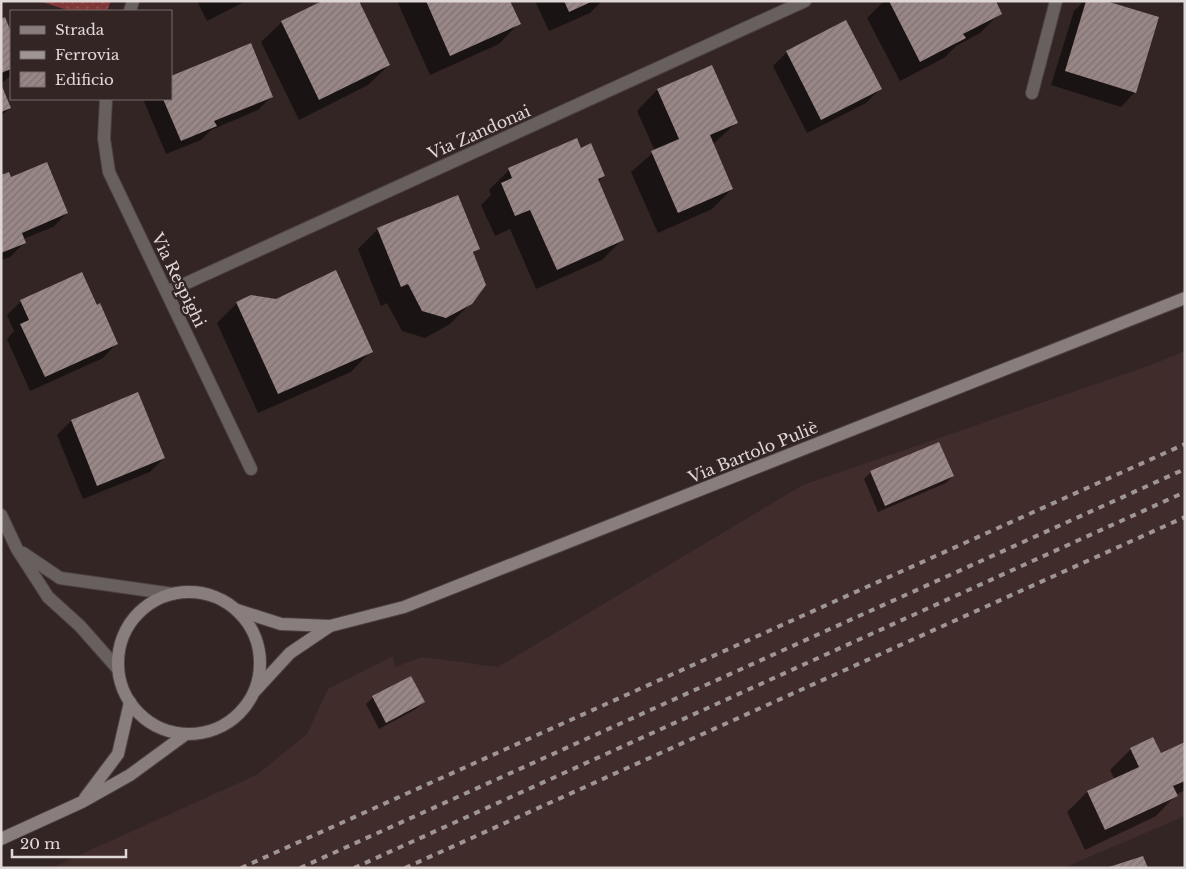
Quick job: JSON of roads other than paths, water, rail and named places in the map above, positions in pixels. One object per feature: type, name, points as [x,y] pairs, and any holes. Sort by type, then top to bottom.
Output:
[{"type":"street","name":"Via Zandonai","points":[[167,292],[805,1]]},
{"type":"street","points":[[1032,93],[1056,1]]},
{"type":"street","name":"Via Respighi","points":[[106,100],[104,138],[109,172],[251,469]]},
{"type":"street","name":"Via Bartolo Puliè","points":[[237,610],[281,624],[330,626],[404,607],[1185,298]]},
{"type":"street","points":[[1,515],[17,549],[48,597],[80,626],[118,669]]},
{"type":"street","points":[[17,549],[60,578],[173,594]]},
{"type":"street","points":[[190,592],[206,594],[223,600],[237,610],[248,623],[257,639],[260,656],[260,674],[255,691],[246,706],[234,718],[220,727],[204,733],[186,734],[170,731],[154,725],[140,715],[130,702],[120,681],[118,669],[119,649],[126,630],[138,614],[154,601],[173,594],[190,592]]},
{"type":"street","name":"Via Bartolo Puliè","points":[[255,691],[290,652],[330,626]]},
{"type":"street","points":[[82,802],[118,754],[130,702]]},
{"type":"street","points":[[1,839],[82,802],[130,774],[186,734]]},
{"type":"railway","points":[[241,868],[1185,444]]},
{"type":"railway","points":[[300,868],[1185,469]]},
{"type":"railway","points":[[354,868],[1185,492]]},
{"type":"railway","points":[[405,868],[1185,517]]}]
